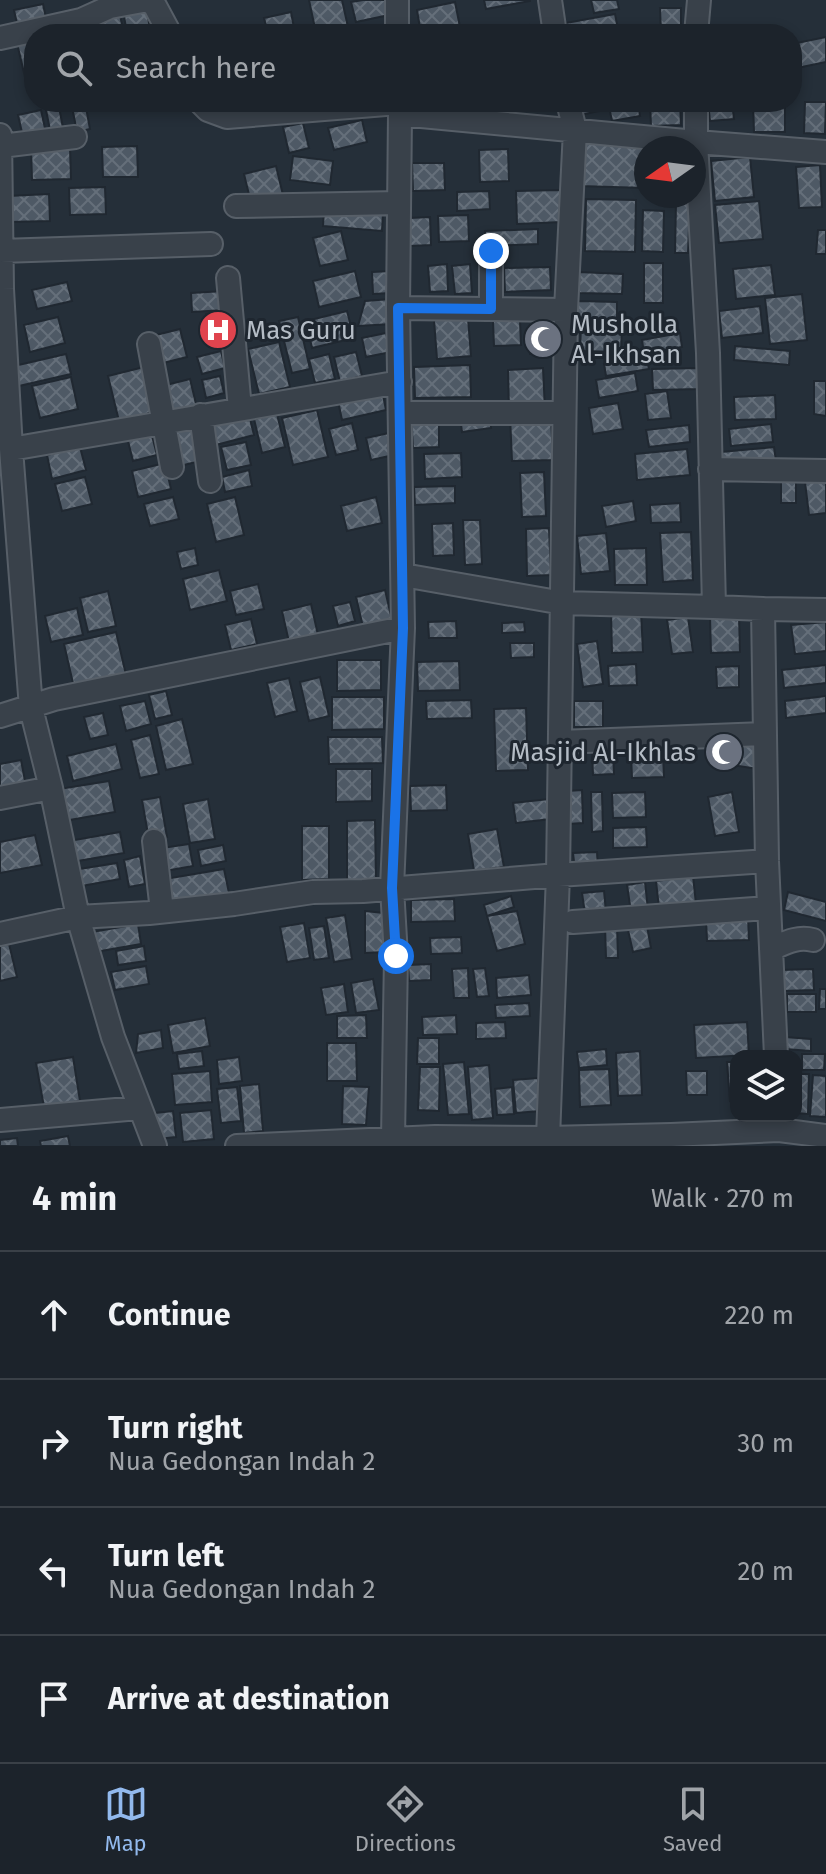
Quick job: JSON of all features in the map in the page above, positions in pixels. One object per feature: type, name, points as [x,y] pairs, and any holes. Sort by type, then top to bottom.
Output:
[{"type":"street","points":[[63,24],[110,7],[148,0],[165,24]]},
{"type":"street","points":[[397,0],[397,24]]},
{"type":"street","points":[[550,0],[554,24]]},
{"type":"street","points":[[697,24],[699,0]]},
{"type":"street","points":[[0,38],[24,33]]},
{"type":"street","points":[[213,112],[227,117],[305,112]]},
{"type":"street","points":[[393,1139],[396,971],[392,888],[403,628],[398,112]]},
{"type":"street","points":[[442,112],[636,136]]},
{"type":"street","points":[[548,1138],[558,875],[566,310],[575,130],[570,112]]},
{"type":"street","points":[[696,112],[696,136]]},
{"type":"street","points":[[0,135],[4,378],[11,449],[8,512],[31,708],[78,917],[113,1037],[155,1146]]},
{"type":"street","points":[[1,146],[75,137]]},
{"type":"street","points":[[706,143],[826,152]]},
{"type":"street","points":[[236,206],[399,203]]},
{"type":"street","points":[[700,208],[708,353],[714,607]]},
{"type":"street","points":[[1,251],[211,244]]},
{"type":"street","points":[[491,251],[491,309]]},
{"type":"street","points":[[228,278],[240,409]]},
{"type":"street","points":[[398,308],[566,310]]},
{"type":"street","points":[[149,344],[172,467]]},
{"type":"street","points":[[11,449],[400,382]]},
{"type":"street","points":[[400,413],[564,413]]},
{"type":"street","points":[[201,415],[210,481]]},
{"type":"street","points":[[710,469],[826,471]]},
{"type":"street","points":[[403,575],[563,603],[826,610]]},
{"type":"street","points":[[763,609],[768,908],[776,1050]]},
{"type":"street","points":[[0,716],[69,696],[403,628]]},
{"type":"street","points":[[560,742],[764,734]]},
{"type":"street","points":[[0,798],[51,788]]},
{"type":"street","points":[[154,841],[162,911]]},
{"type":"street","points":[[0,934],[78,917],[234,904],[313,892],[363,891],[767,861]]},
{"type":"street","points":[[573,922],[768,908]]},
{"type":"street","points":[[771,949],[793,939],[813,940]]},
{"type":"street","points":[[0,1120],[139,1108]]},
{"type":"street","points":[[237,1146],[435,1137],[671,1135],[779,1123],[826,1136]]},
{"type":"building","points":[[309,0],[342,0],[347,24],[314,24]]},
{"type":"building","points":[[385,0],[389,15],[356,22],[351,2]]},
{"type":"building","points":[[484,0],[530,0],[530,1],[486,9]]},
{"type":"building","points":[[591,0],[617,0],[619,9],[594,13]]},
{"type":"building","points":[[455,2],[459,24],[419,24],[417,10]]},
{"type":"building","points":[[43,4],[47,24],[24,24],[24,32],[19,33],[14,10]]},
{"type":"building","points":[[146,6],[149,24],[125,24],[123,10]]},
{"type":"building","points":[[660,8],[681,8],[681,24],[661,24]]},
{"type":"building","points":[[291,12],[293,24],[266,24],[264,18]]},
{"type":"building","points":[[615,14],[617,24],[566,24]]},
{"type":"building","points":[[120,15],[122,24],[90,24]]},
{"type":"building","points":[[24,37],[24,73],[16,39]]},
{"type":"building","points":[[826,37],[826,62],[802,67],[802,42]]},
{"type":"building","points":[[805,102],[826,102],[825,134],[804,133]]},
{"type":"building","points":[[41,112],[46,133],[23,137],[18,115]]},
{"type":"building","points":[[46,112],[60,112],[64,133],[51,135]]},
{"type":"building","points":[[73,112],[87,112],[90,129],[77,132]]},
{"type":"building","points":[[610,112],[639,112],[640,116],[612,121]]},
{"type":"building","points":[[650,112],[680,112],[681,125],[651,126]]},
{"type":"building","points":[[709,112],[733,112],[734,119],[710,121]]},
{"type":"building","points":[[753,112],[785,112],[785,132],[754,132]]},
{"type":"building","points":[[362,120],[367,142],[334,150],[328,128]]},
{"type":"building","points":[[303,123],[309,148],[289,153],[283,127]]},
{"type":"building","points":[[580,142],[634,147],[634,188],[579,186]]},
{"type":"building","points":[[137,146],[138,177],[103,177],[102,147]]},
{"type":"building","points":[[70,148],[71,179],[32,180],[31,149]]},
{"type":"building","points":[[508,149],[509,181],[480,182],[479,150]]},
{"type":"building","points":[[293,156],[333,161],[330,185],[290,180]]},
{"type":"building","points":[[750,157],[754,197],[715,201],[711,161]]},
{"type":"building","points":[[412,163],[444,163],[445,190],[413,191]]},
{"type":"building","points":[[820,165],[822,207],[799,208],[796,167]]},
{"type":"building","points":[[276,166],[283,195],[251,203],[244,174]]},
{"type":"building","points":[[105,187],[106,214],[70,215],[69,188]]},
{"type":"building","points":[[561,190],[562,222],[517,224],[516,191]]},
{"type":"building","points":[[489,191],[490,209],[457,211],[457,192]]},
{"type":"building","points":[[49,194],[50,221],[9,222],[8,196]]},
{"type":"building","points":[[586,199],[634,200],[635,252],[585,251]]},
{"type":"building","points":[[759,201],[763,239],[719,243],[715,205]]},
{"type":"building","points":[[676,208],[690,208],[688,253],[675,253]]},
{"type":"building","points":[[324,209],[383,213],[382,231],[323,226]]},
{"type":"building","points":[[643,210],[664,211],[663,252],[642,251]]},
{"type":"building","points":[[468,215],[469,241],[439,242],[438,216]]},
{"type":"building","points":[[430,217],[431,245],[410,246],[409,218]]},
{"type":"building","points":[[538,229],[538,244],[486,246],[485,231]]},
{"type":"building","points":[[818,230],[826,230],[826,254],[816,254]]},
{"type":"building","points":[[341,231],[348,260],[320,266],[313,238]]},
{"type":"building","points":[[644,263],[663,263],[663,303],[644,303]]},
{"type":"building","points":[[447,264],[448,291],[430,292],[428,266]]},
{"type":"building","points":[[470,264],[472,293],[455,294],[452,266]]},
{"type":"building","points":[[771,265],[775,295],[736,299],[733,269]]},
{"type":"building","points":[[550,267],[551,290],[505,292],[504,268]]},
{"type":"building","points":[[355,271],[361,297],[319,307],[313,281]]},
{"type":"building","points":[[390,271],[391,293],[373,294],[372,272]]},
{"type":"building","points":[[579,272],[623,274],[622,294],[579,293]]},
{"type":"building","points":[[67,282],[72,301],[37,309],[32,290]]},
{"type":"building","points":[[224,291],[225,310],[192,312],[191,293]]},
{"type":"building","points":[[802,294],[807,340],[770,344],[765,298]]},
{"type":"building","points":[[391,299],[392,324],[358,326],[365,301]]},
{"type":"building","points":[[578,301],[617,302],[617,321],[577,320]]},
{"type":"building","points":[[760,306],[763,333],[722,338],[719,311]]},
{"type":"building","points":[[347,311],[354,338],[312,348],[306,321]]},
{"type":"building","name":"Mas Guru","points":[[227,312],[230,346],[209,347],[206,314]]},
{"type":"building","points":[[58,317],[65,343],[30,352],[24,325]]},
{"type":"building","points":[[298,317],[310,369],[292,373],[279,321]]},
{"type":"building","points":[[468,318],[471,356],[437,359],[434,320]]},
{"type":"building","points":[[493,321],[520,321],[521,345],[494,346]]},
{"type":"building","points":[[530,325],[558,325],[558,354],[530,354]]},
{"type":"building","points":[[581,325],[622,326],[621,352],[580,351]]},
{"type":"building","points":[[180,329],[187,357],[159,364],[152,336]]},
{"type":"building","points":[[386,333],[391,352],[366,357],[362,338]]},
{"type":"building","points":[[680,333],[682,347],[644,354],[642,340]]},
{"type":"building","points":[[279,342],[290,387],[259,394],[248,349]]},
{"type":"building","points":[[735,346],[790,351],[789,365],[734,360]]},
{"type":"building","points":[[221,351],[225,368],[202,374],[197,357]]},
{"type":"building","points":[[356,352],[362,376],[340,382],[334,357]]},
{"type":"building","points":[[66,354],[71,374],[19,386],[14,366]]},
{"type":"building","points":[[329,354],[335,379],[315,383],[309,359]]},
{"type":"building","points":[[647,358],[649,369],[606,376],[604,364]]},
{"type":"building","points":[[470,365],[471,397],[415,398],[414,367]]},
{"type":"building","points":[[144,367],[154,412],[119,421],[108,376]]},
{"type":"building","points":[[543,368],[545,410],[509,412],[508,370]]},
{"type":"building","points":[[700,368],[701,389],[653,390],[652,369]]},
{"type":"building","points":[[635,373],[638,391],[599,398],[596,380]]},
{"type":"building","points":[[220,376],[224,393],[206,398],[202,380]]},
{"type":"building","points":[[71,377],[78,409],[40,418],[32,386]]},
{"type":"building","points":[[190,379],[197,408],[164,415],[158,387]]},
{"type":"building","points":[[814,381],[826,381],[826,416],[814,414]]},
{"type":"building","points":[[382,390],[386,410],[342,420],[338,401]]},
{"type":"building","points":[[667,391],[671,418],[648,420],[645,394]]},
{"type":"building","points":[[775,395],[776,419],[735,420],[734,397]]},
{"type":"building","points":[[618,403],[623,429],[593,434],[589,408]]},
{"type":"building","points":[[317,410],[328,457],[293,465],[282,418]]},
{"type":"building","points":[[277,414],[285,447],[262,453],[254,419]]},
{"type":"building","points":[[489,414],[491,428],[462,432],[460,417]]},
{"type":"building","points":[[249,415],[254,435],[212,446],[207,426]]},
{"type":"building","points":[[439,415],[439,447],[413,448],[411,416]]},
{"type":"building","points":[[551,415],[553,460],[512,461],[510,416]]},
{"type":"building","points":[[194,419],[204,460],[176,467],[166,426]]},
{"type":"building","points":[[352,423],[358,450],[336,455],[329,429]]},
{"type":"building","points":[[771,424],[773,442],[731,446],[729,429]]},
{"type":"building","points":[[689,425],[690,442],[649,447],[646,430]]},
{"type":"building","points":[[151,432],[157,455],[133,461],[127,437]]},
{"type":"building","points":[[389,433],[394,455],[371,460],[366,438]]},
{"type":"building","points":[[246,442],[251,465],[227,470],[221,447]]},
{"type":"building","points":[[80,447],[86,470],[52,479],[47,455]]},
{"type":"building","points":[[774,447],[776,461],[723,466],[721,452]]},
{"type":"building","points":[[687,449],[690,475],[637,480],[635,454]]},
{"type":"building","points":[[461,453],[462,477],[425,479],[424,454]]},
{"type":"building","points":[[165,463],[171,489],[138,497],[132,471]]},
{"type":"building","points":[[249,470],[252,486],[225,492],[222,477]]},
{"type":"building","points":[[544,472],[546,516],[522,517],[520,473]]},
{"type":"building","points":[[781,476],[796,476],[796,503],[781,503]]},
{"type":"building","points":[[85,477],[92,504],[62,511],[55,484]]},
{"type":"building","points":[[826,480],[826,513],[809,515],[805,482]]},
{"type":"building","points":[[455,486],[455,503],[415,505],[414,487]]},
{"type":"building","points":[[173,497],[179,519],[150,526],[144,504]]},
{"type":"building","points":[[235,497],[244,535],[216,542],[207,504]]},
{"type":"building","points":[[376,497],[382,523],[347,531],[341,506]]},
{"type":"building","points":[[633,501],[636,521],[606,527],[602,506]]},
{"type":"building","points":[[680,503],[681,522],[651,523],[650,505]]},
{"type":"building","points":[[463,520],[480,520],[482,564],[465,565]]},
{"type":"building","points":[[453,523],[454,555],[433,556],[432,524]]},
{"type":"building","points":[[549,528],[551,575],[527,576],[526,529]]},
{"type":"building","points":[[691,532],[693,580],[663,582],[660,533]]},
{"type":"building","points":[[606,533],[610,571],[581,574],[577,536]]},
{"type":"building","points":[[195,548],[198,565],[181,569],[177,552]]},
{"type":"building","points":[[646,548],[647,585],[615,585],[614,549]]},
{"type":"building","points":[[219,570],[227,601],[190,610],[183,579]]},
{"type":"building","points":[[258,584],[264,609],[236,615],[230,591]]},
{"type":"building","points":[[385,590],[392,620],[363,627],[356,597]]},
{"type":"building","points":[[108,591],[116,626],[88,632],[80,598]]},
{"type":"building","points":[[350,602],[355,621],[338,626],[333,606]]},
{"type":"building","points":[[311,604],[318,635],[289,642],[282,611]]},
{"type":"building","points":[[77,608],[83,635],[51,642],[45,616]]},
{"type":"building","points":[[641,611],[643,652],[612,653],[611,612]]},
{"type":"building","points":[[739,616],[740,652],[711,653],[710,617]]},
{"type":"building","points":[[688,617],[693,652],[672,654],[667,620]]},
{"type":"building","points":[[251,619],[257,644],[231,650],[225,625]]},
{"type":"building","points":[[456,621],[457,638],[429,638],[428,622]]},
{"type":"building","points":[[524,622],[525,632],[502,633],[502,623]]},
{"type":"building","points":[[826,622],[826,651],[795,654],[791,625]]},
{"type":"building","points":[[116,632],[127,679],[75,692],[64,644]]},
{"type":"building","points":[[597,641],[603,684],[583,687],[577,644]]},
{"type":"building","points":[[510,643],[534,643],[534,657],[511,658]]},
{"type":"building","points":[[337,660],[381,660],[381,690],[337,691]]},
{"type":"building","points":[[459,661],[460,690],[418,691],[417,662]]},
{"type":"building","points":[[636,664],[637,685],[609,686],[608,666]]},
{"type":"building","points":[[826,665],[826,683],[784,688],[782,670]]},
{"type":"building","points":[[739,666],[739,687],[717,688],[716,667]]},
{"type":"building","points":[[320,677],[329,716],[309,721],[300,682]]},
{"type":"building","points":[[289,678],[297,711],[275,717],[267,683]]},
{"type":"building","points":[[166,691],[172,715],[155,719],[149,695]]},
{"type":"building","points":[[826,696],[826,713],[786,718],[785,701]]},
{"type":"building","points":[[332,697],[384,697],[384,729],[332,730]]},
{"type":"building","points":[[471,700],[472,718],[427,719],[426,701]]},
{"type":"building","points":[[145,701],[151,724],[126,731],[120,706]]},
{"type":"building","points":[[574,701],[603,701],[603,727],[574,727]]},
{"type":"building","points":[[526,708],[528,770],[496,771],[494,709]]},
{"type":"building","points":[[103,713],[108,735],[90,739],[84,717]]},
{"type":"building","points":[[182,719],[193,764],[166,770],[156,726]]},
{"type":"building","points":[[150,735],[159,774],[140,778],[131,740]]},
{"type":"building","points":[[328,737],[382,737],[383,763],[329,764]]},
{"type":"building","points":[[736,740],[761,744],[758,769],[732,765]]},
{"type":"building","points":[[116,744],[122,769],[73,781],[67,756]]},
{"type":"building","points":[[592,750],[613,750],[614,774],[593,775]]},
{"type":"building","points":[[631,755],[663,755],[664,777],[632,778]]},
{"type":"building","points":[[21,760],[26,786],[0,792],[0,764]]},
{"type":"building","points":[[336,769],[372,769],[372,801],[336,802]]},
{"type":"building","points":[[109,781],[115,812],[64,821],[59,789]]},
{"type":"building","points":[[446,785],[447,810],[411,811],[410,786]]},
{"type":"building","points":[[582,790],[583,823],[568,824],[567,791]]},
{"type":"building","points":[[591,792],[602,792],[603,831],[592,832]]},
{"type":"building","points":[[645,792],[646,817],[613,818],[612,793]]},
{"type":"building","points":[[732,792],[739,832],[715,836],[708,797]]},
{"type":"building","points":[[160,797],[167,837],[149,840],[142,800]]},
{"type":"building","points":[[208,799],[215,839],[190,843],[183,804]]},
{"type":"building","points":[[549,799],[551,819],[516,823],[513,803]]},
{"type":"building","points":[[375,820],[376,881],[347,881],[347,821]]},
{"type":"building","points":[[302,826],[329,826],[329,879],[302,880]]},
{"type":"building","points":[[646,827],[647,847],[613,848],[613,828]]},
{"type":"building","points":[[497,829],[504,867],[474,871],[468,834]]},
{"type":"building","points":[[120,832],[124,853],[72,862],[69,841]]},
{"type":"building","points":[[35,835],[42,865],[0,873],[0,842]]},
{"type":"building","points":[[189,844],[193,866],[165,871],[162,848]]},
{"type":"building","points":[[223,845],[226,861],[201,866],[198,850]]},
{"type":"building","points":[[597,852],[598,869],[575,870],[573,853]]},
{"type":"building","points":[[140,856],[145,884],[129,887],[124,860]]},
{"type":"building","points":[[117,863],[120,879],[76,887],[73,870]]},
{"type":"building","points":[[224,869],[229,893],[169,903],[165,879]]},
{"type":"building","points":[[693,876],[696,904],[659,908],[656,881]]},
{"type":"building","points":[[645,882],[648,910],[631,912],[627,885]]},
{"type":"building","points":[[604,891],[606,912],[585,914],[582,893]]},
{"type":"building","points":[[788,892],[826,902],[826,921],[784,910]]},
{"type":"building","points":[[511,896],[514,907],[487,916],[484,905]]},
{"type":"building","points":[[454,899],[455,921],[411,922],[411,900]]},
{"type":"building","points":[[365,911],[384,913],[385,952],[365,953]]},
{"type":"building","points":[[517,911],[525,944],[497,951],[487,916]]},
{"type":"building","points":[[345,915],[352,959],[334,962],[326,918]]},
{"type":"building","points":[[748,917],[749,940],[707,941],[706,919]]},
{"type":"building","points":[[304,923],[310,958],[287,962],[280,927]]},
{"type":"building","points":[[138,924],[141,944],[95,952],[92,932]]},
{"type":"building","points":[[605,925],[617,925],[618,958],[606,958]]},
{"type":"building","points":[[324,926],[329,958],[314,960],[309,928]]},
{"type":"building","points":[[647,926],[651,948],[633,952],[628,930]]},
{"type":"building","points":[[461,937],[462,953],[431,954],[430,938]]},
{"type":"building","points":[[9,944],[17,977],[0,981],[0,946]]},
{"type":"building","points":[[144,946],[146,961],[118,965],[116,951]]},
{"type":"building","points":[[431,964],[431,980],[409,981],[408,965]]},
{"type":"building","points":[[146,966],[149,984],[115,990],[111,972]]},
{"type":"building","points":[[468,968],[469,998],[454,998],[452,969]]},
{"type":"building","points":[[485,968],[489,996],[477,997],[473,969]]},
{"type":"building","points":[[813,969],[814,990],[782,991],[781,970]]},
{"type":"building","points":[[529,975],[531,995],[497,998],[496,978]]},
{"type":"building","points":[[373,979],[379,1010],[356,1013],[351,983]]},
{"type":"building","points":[[344,984],[348,1012],[326,1015],[321,988]]},
{"type":"building","points":[[820,989],[826,989],[826,1009],[819,1009]]},
{"type":"building","points":[[787,994],[816,994],[816,1012],[787,1012]]},
{"type":"building","points":[[529,1003],[530,1016],[496,1018],[495,1005]]},
{"type":"building","points":[[366,1015],[367,1038],[337,1038],[337,1016]]},
{"type":"building","points":[[456,1015],[457,1034],[423,1035],[422,1017]]},
{"type":"building","points":[[205,1018],[210,1046],[173,1053],[168,1025]]},
{"type":"building","points":[[505,1022],[506,1038],[476,1039],[476,1023]]},
{"type":"building","points":[[747,1022],[749,1050],[730,1050],[730,1056],[696,1058],[694,1025]]},
{"type":"building","points":[[161,1030],[163,1048],[136,1053],[138,1034]]},
{"type":"building","points":[[785,1037],[811,1039],[811,1051],[785,1049]]},
{"type":"building","points":[[418,1038],[439,1038],[439,1064],[417,1064]]},
{"type":"building","points":[[327,1043],[356,1043],[357,1081],[327,1081]]},
{"type":"building","points":[[606,1049],[607,1065],[579,1068],[577,1052]]},
{"type":"building","points":[[202,1051],[204,1066],[179,1069],[177,1054]]},
{"type":"building","points":[[640,1051],[642,1095],[618,1096],[616,1053]]},
{"type":"building","points":[[802,1054],[825,1054],[824,1070],[802,1070]]},
{"type":"building","points":[[73,1057],[80,1101],[44,1107],[36,1063]]},
{"type":"building","points":[[239,1057],[242,1081],[219,1084],[217,1060]]},
{"type":"building","points":[[464,1062],[469,1114],[448,1115],[443,1064]]},
{"type":"building","points":[[727,1062],[730,1062],[730,1101]]},
{"type":"building","points":[[489,1065],[493,1118],[472,1120],[468,1067]]},
{"type":"building","points":[[420,1067],[440,1067],[439,1111],[418,1110]]},
{"type":"building","points":[[609,1069],[611,1105],[580,1107],[579,1070]]},
{"type":"building","points":[[210,1071],[212,1102],[175,1105],[172,1074]]},
{"type":"building","points":[[686,1071],[707,1071],[707,1095],[687,1095]]},
{"type":"building","points":[[802,1074],[809,1074],[808,1114],[802,1114]]},
{"type":"building","points":[[813,1075],[826,1076],[826,1117],[810,1116]]},
{"type":"building","points":[[538,1078],[540,1111],[516,1113],[513,1080]]},
{"type":"building","points":[[259,1084],[263,1131],[244,1133],[240,1086]]},
{"type":"building","points":[[343,1086],[369,1087],[366,1125],[342,1124]]},
{"type":"building","points":[[237,1087],[241,1121],[221,1123],[217,1089]]},
{"type":"building","points":[[512,1087],[514,1114],[497,1115],[495,1089]]},
{"type":"building","points":[[211,1110],[214,1139],[183,1142],[180,1113]]},
{"type":"building","points":[[173,1111],[176,1137],[158,1139],[155,1113]]},
{"type":"building","points":[[68,1136],[70,1146],[41,1146],[40,1141]]},
{"type":"building","points":[[17,1138],[18,1146],[0,1146],[0,1140]]},
{"type":"place","name":"Mas Guru","points":[[218,330]]},
{"type":"place","name":"Musholla Al-Ikhsan","points":[[543,339]]},
{"type":"place","name":"Masjid Al-Ikhlas","points":[[724,752]]},
{"type":"route","points":[[396,956],[392,888],[403,628],[398,308],[491,309],[491,251]]}]
